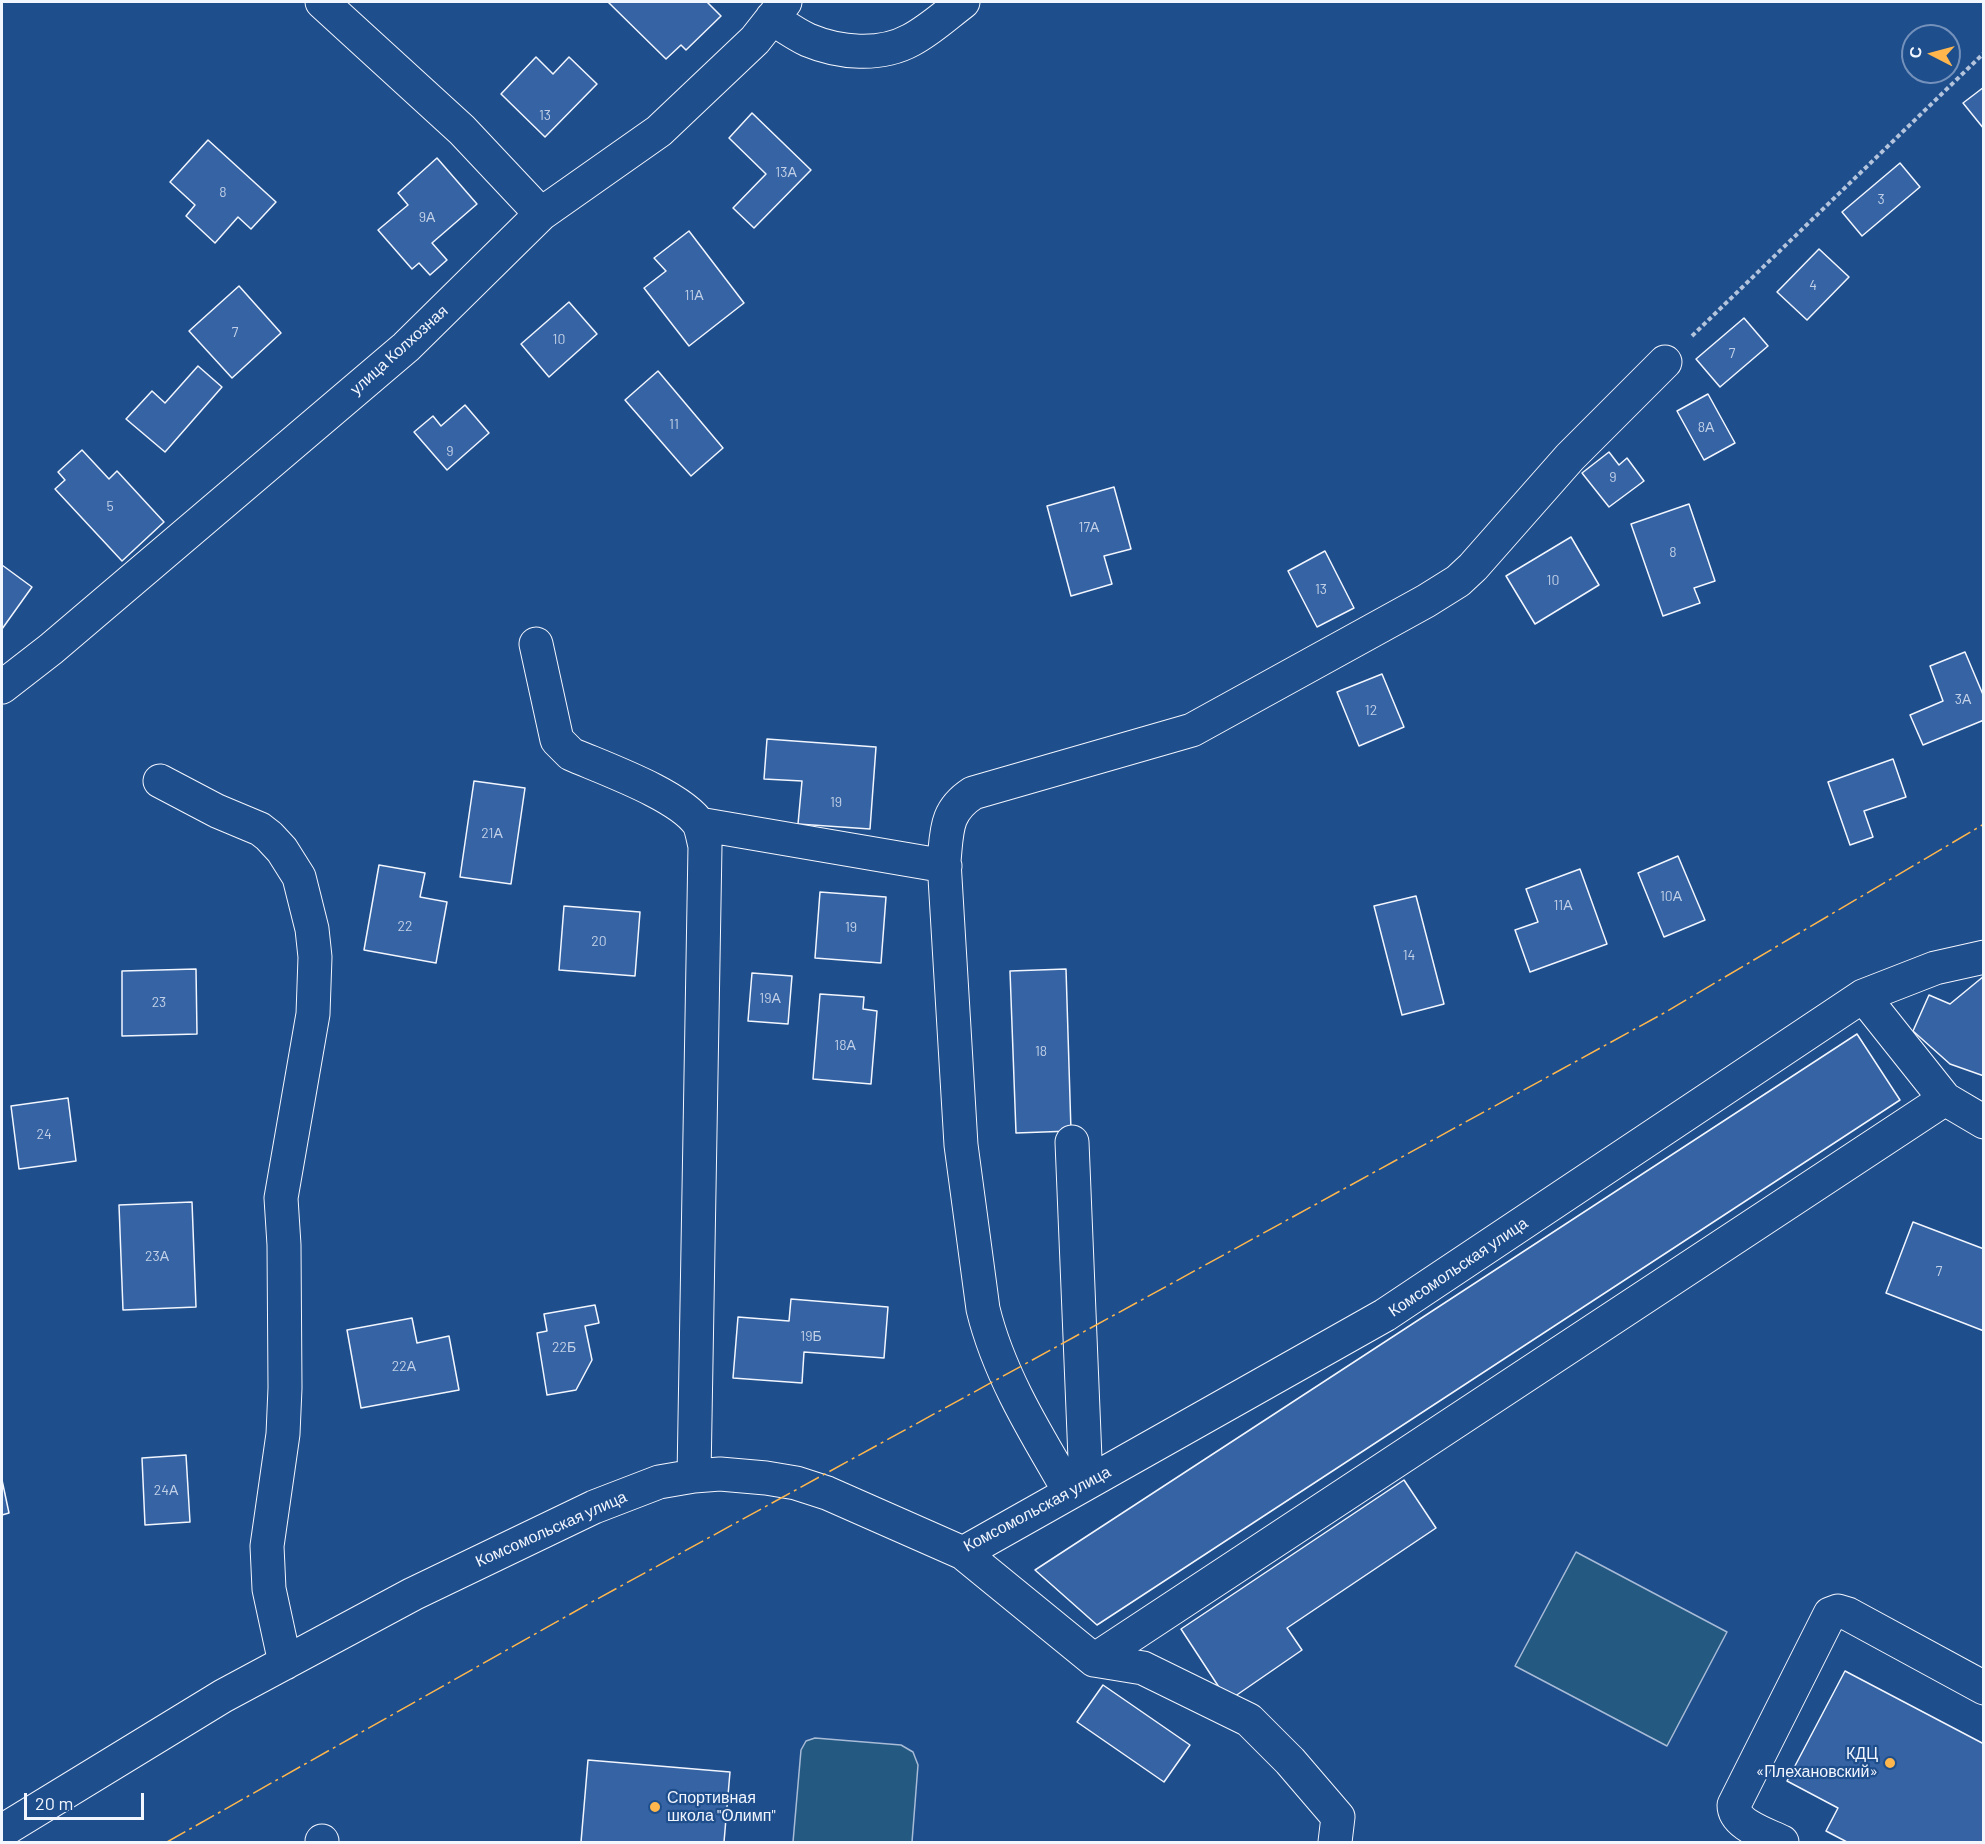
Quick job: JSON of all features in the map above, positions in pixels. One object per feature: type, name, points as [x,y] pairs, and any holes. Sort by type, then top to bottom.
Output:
[{"type":"street","points":[[322,2],[462,130],[541,214]]},
{"type":"street","points":[[779,10],[795,34],[834,48],[867,51],[887,50],[908,41],[928,30],[963,2]]},
{"type":"street","name":"улица Колхозная","points":[[2,687],[60,641],[406,346],[541,214],[659,131],[755,40],[779,10]]},
{"type":"street","points":[[1078,1488],[1027,1416],[999,1361],[989,1336],[983,1310],[961,1145],[945,866],[946,836],[951,816],[960,801],[973,793],[1192,730],[1426,601],[1458,581],[1570,457],[1665,362]]},
{"type":"street","points":[[536,644],[557,740],[563,748],[571,754],[650,788],[672,801],[699,824],[945,866]]},
{"type":"street","points":[[160,781],[217,811],[260,829],[269,836],[282,850],[299,877],[312,929],[315,957],[313,1014],[280,1198],[284,1245],[285,1389],[283,1434],[267,1546],[269,1589],[285,1663]]},
{"type":"street","points":[[694,1476],[705,846],[699,824]]},
{"type":"street","name":"Комсомольская улица","points":[[2,1831],[223,1696],[413,1594],[594,1507],[659,1482],[694,1476],[746,1475],[796,1484],[827,1493],[963,1552],[1385,1315],[1863,996],[1935,968],[1983,957]]},
{"type":"street","points":[[1863,996],[1945,1099],[1983,1122]]},
{"type":"street","points":[[1094,1660],[1945,1099]]},
{"type":"street","points":[[1072,1142],[1078,1488]]},
{"type":"street","points":[[963,1552],[1094,1660],[1143,1668],[1249,1720],[1290,1761],[1338,1817],[1335,1842]]},
{"type":"street","points":[[1782,1842],[1742,1822],[1736,1815],[1734,1805],[1830,1614],[1838,1611],[1848,1614],[1983,1688]]},
{"type":"path","points":[[1665,362],[1983,53]]},
{"type":"shaded area","points":[[1576,1552],[1727,1632],[1667,1746],[1515,1666]]},
{"type":"shaded area","points":[[815,1738],[901,1745],[913,1752],[918,1765],[912,1842],[793,1842],[801,1750],[806,1741]]},
{"type":"building","points":[[608,2],[707,2],[721,16],[686,50],[681,45],[666,59]]},
{"type":"building","points":[[536,57],[553,74],[569,57],[597,84],[545,137],[501,94]]},
{"type":"building","points":[[1984,87],[1984,129],[1963,103]]},
{"type":"building","points":[[752,113],[811,170],[754,228],[733,208],[766,174],[729,138]]},
{"type":"building","points":[[208,140],[276,202],[251,229],[238,217],[215,243],[186,216],[195,205],[170,182]]},
{"type":"building","points":[[437,158],[477,204],[432,243],[447,260],[430,275],[419,263],[412,269],[378,230],[408,205],[398,193]]},
{"type":"building","points":[[1900,163],[1920,187],[1862,236],[1842,212]]},
{"type":"building","points":[[689,231],[744,303],[689,346],[644,288],[666,271],[654,258]]},
{"type":"building","points":[[1819,249],[1849,277],[1807,320],[1777,292]]},
{"type":"building","points":[[239,286],[281,333],[232,378],[189,331]]},
{"type":"building","points":[[569,302],[597,334],[549,377],[521,344]]},
{"type":"building","points":[[1744,318],[1768,346],[1720,387],[1696,359]]},
{"type":"building","points":[[198,366],[222,387],[165,452],[126,419],[152,391],[165,403]]},
{"type":"building","points":[[658,371],[723,448],[691,476],[625,400]]},
{"type":"building","points":[[1708,394],[1735,443],[1704,460],[1677,411]]},
{"type":"building","points":[[465,405],[489,433],[447,470],[414,432],[433,416],[441,426]]},
{"type":"building","points":[[82,450],[109,479],[117,471],[164,522],[122,561],[55,489],[65,480],[58,472]]},
{"type":"building","points":[[1609,452],[1619,465],[1627,458],[1644,481],[1609,507],[1582,473]]},
{"type":"building","points":[[1114,487],[1131,549],[1104,556],[1112,584],[1071,596],[1047,506]]},
{"type":"building","points":[[1689,504],[1715,581],[1694,588],[1700,603],[1663,616],[1631,524]]},
{"type":"building","points":[[1571,537],[1599,585],[1535,624],[1506,576]]},
{"type":"building","points":[[1325,551],[1354,608],[1317,627],[1288,571]]},
{"type":"building","points":[[2,565],[32,587],[2,629]]},
{"type":"building","points":[[1965,652],[1984,697],[1984,720],[1923,745],[1910,715],[1943,701],[1930,666]]},
{"type":"building","points":[[1382,674],[1404,727],[1359,746],[1337,692]]},
{"type":"building","points":[[767,739],[876,747],[870,829],[798,824],[802,781],[764,779]]},
{"type":"building","points":[[1893,759],[1906,797],[1864,811],[1873,837],[1850,845],[1828,782]]},
{"type":"building","points":[[474,781],[525,788],[511,884],[460,877]]},
{"type":"building","points":[[1678,856],[1705,920],[1664,937],[1638,873]]},
{"type":"building","points":[[379,865],[425,873],[420,897],[447,902],[436,963],[364,950]]},
{"type":"building","points":[[1580,869],[1607,944],[1530,972],[1515,930],[1538,922],[1526,889]]},
{"type":"building","points":[[820,892],[886,897],[881,963],[815,958]]},
{"type":"building","points":[[1416,896],[1444,1004],[1402,1015],[1374,906]]},
{"type":"building","points":[[564,906],[640,912],[635,976],[559,970]]},
{"type":"building","points":[[196,969],[197,1034],[122,1036],[122,971]]},
{"type":"building","points":[[1066,969],[1071,1131],[1016,1133],[1010,971]]},
{"type":"building","points":[[752,973],[792,976],[788,1024],[748,1021]]},
{"type":"building","points":[[1984,976],[1984,1076],[1950,1064],[1913,1031],[1929,995],[1950,1004]]},
{"type":"building","points":[[820,994],[864,997],[863,1009],[877,1011],[871,1084],[813,1079]]},
{"type":"building","points":[[1857,1034],[1900,1100],[1097,1625],[1035,1570]]},
{"type":"building","points":[[68,1098],[76,1161],[19,1169],[11,1106]]},
{"type":"building","points":[[192,1202],[196,1307],[123,1310],[119,1205]]},
{"type":"building","points":[[1913,1222],[1984,1249],[1984,1331],[1886,1293]]},
{"type":"building","points":[[791,1299],[888,1307],[884,1358],[804,1352],[802,1383],[733,1378],[738,1317],[789,1321]]},
{"type":"building","points":[[595,1305],[599,1323],[585,1326],[592,1360],[576,1390],[547,1395],[537,1333],[547,1331],[544,1314]]},
{"type":"building","points":[[412,1318],[417,1343],[449,1336],[459,1390],[361,1408],[347,1330]]},
{"type":"building","points":[[186,1455],[190,1522],[145,1525],[142,1458]]},
{"type":"building","points":[[2,1480],[9,1513],[2,1515]]},
{"type":"building","points":[[1404,1480],[1436,1528],[1287,1628],[1302,1650],[1228,1701],[1181,1629]]},
{"type":"building","name":"КДЦ «Плехановский»","points":[[1845,1671],[1984,1744],[1984,1842],[1847,1842],[1826,1831],[1838,1808],[1787,1781]]},
{"type":"building","points":[[1103,1685],[1190,1745],[1164,1782],[1077,1722]]},
{"type":"building","name":"Спортивная школа \"Олимп\"","points":[[588,1760],[730,1772],[724,1842],[581,1842]]},
{"type":"power","points":[[167,1842],[590,1603],[1664,1013],[1984,824]]},
{"type":"place","name":"КДЦ «Плехановский»","points":[[1890,1763]]},
{"type":"place","name":"Спортивная школа \"Олимп\"","points":[[655,1807]]}]
